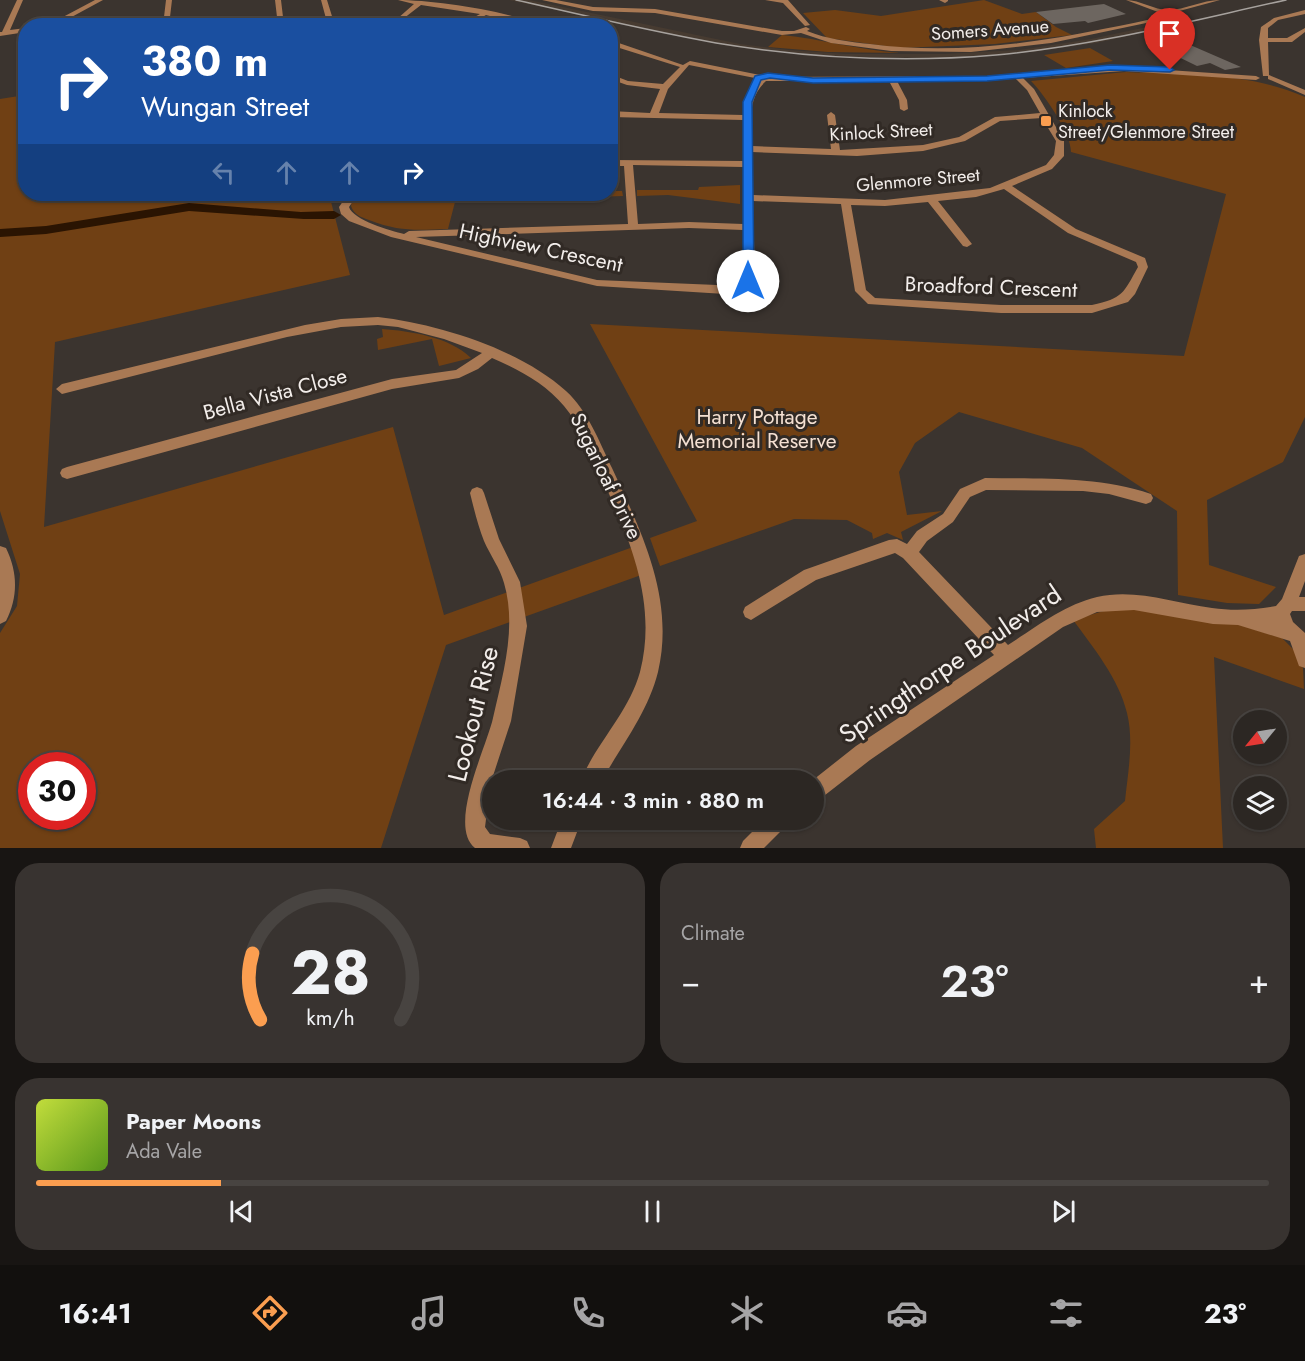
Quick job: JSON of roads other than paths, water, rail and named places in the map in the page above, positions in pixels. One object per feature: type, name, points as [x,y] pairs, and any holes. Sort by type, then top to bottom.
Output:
[{"type":"street","points":[[3,33],[20,0]]},
{"type":"street","points":[[64,18],[100,0]]},
{"type":"street","points":[[167,17],[169,0]]},
{"type":"street","points":[[278,0],[280,18]]},
{"type":"street","points":[[324,0],[330,18]]},
{"type":"street","points":[[401,0],[507,18]]},
{"type":"street","name":"Somers Avenue","points":[[545,0],[593,9],[655,11],[777,32],[803,29],[818,37],[893,50],[986,48],[1075,37],[1217,0]]},
{"type":"street","points":[[768,0],[785,1],[803,29]]},
{"type":"street","points":[[1129,0],[1166,14]]},
{"type":"street","points":[[401,18],[420,2]]},
{"type":"street","points":[[1267,77],[1263,28],[1267,23],[1305,12]]},
{"type":"street","points":[[476,18],[482,15]]},
{"type":"street","points":[[1263,40],[1292,41],[1304,29]]},
{"type":"street","points":[[3,33],[18,32]]},
{"type":"street","points":[[618,45],[684,65],[761,78],[790,80],[1017,76],[1134,69],[1254,75],[1267,77],[1305,93]]},
{"type":"street","points":[[1254,75],[1265,61]]},
{"type":"street","points":[[654,115],[657,99],[684,65]]},
{"type":"street","name":"Glenmore Street","points":[[748,198],[885,203],[931,199],[976,194],[1042,171],[1057,160],[1061,146],[1030,89],[1017,76]]},
{"type":"street","name":"Highview Crescent","points":[[347,201],[344,204],[345,212],[349,217],[395,235],[422,239],[604,285],[748,293],[748,100],[761,78]]},
{"type":"street","points":[[618,79],[627,83],[666,87]]},
{"type":"street","points":[[892,79],[903,100],[904,108]]},
{"type":"street","points":[[618,114],[748,118]]},
{"type":"street","points":[[831,115],[837,152]]},
{"type":"street","name":"Kinlock Street","points":[[748,149],[867,153],[935,146],[962,138],[998,119],[1046,115]]},
{"type":"street","points":[[618,163],[748,164]]},
{"type":"street","points":[[628,163],[633,227]]},
{"type":"street","points":[[1005,185],[1072,231],[1141,260],[1143,267],[1129,294],[1112,304],[1125,314]]},
{"type":"street","points":[[931,199],[967,244]]},
{"type":"street","name":"Broadford Crescent","points":[[846,202],[863,302],[1082,310],[1112,304]]},
{"type":"street","points":[[422,239],[450,233],[697,225],[748,227]]},
{"type":"street","name":"Sugarloaf Drive","points":[[63,389],[296,331],[335,324],[378,321],[418,326],[447,335],[542,379],[560,392],[574,407],[630,522],[647,570],[653,610],[650,671],[630,716],[597,770]]},
{"type":"street","name":"Bella Vista Close","points":[[67,473],[392,384],[459,374],[490,353]]},
{"type":"street","points":[[909,553],[922,537],[945,522],[965,493],[985,483],[1083,485],[1109,488],[1146,498]]},
{"type":"street","name":"Lookout Rise","points":[[477,493],[491,539],[512,582],[519,628],[502,721],[481,782],[476,832],[481,841],[486,844],[519,848]]},
{"type":"street","points":[[751,612],[823,570],[893,546],[902,547],[1007,656]]},
{"type":"street","points":[[0,553],[9,584],[8,599],[0,616]]},
{"type":"street","points":[[1304,571],[1282,620],[1299,640],[1305,660]]},
{"type":"street","name":"Springthorpe Boulevard","points":[[824,783],[863,753],[1070,614],[1106,602],[1148,603],[1232,618],[1299,640]]},
{"type":"street","name":"Springthorpe Boulevard","points":[[1232,618],[1305,604]]},
{"type":"street","points":[[561,848],[568,830]]},
{"type":"street","points":[[750,848],[768,830]]},
{"type":"waterway","points":[[0,233],[46,230],[189,207],[296,214]]},
{"type":"waterway","points":[[304,215],[334,215]]},
{"type":"railway","points":[[516,0],[596,18]]},
{"type":"railway","points":[[618,23],[716,43],[785,52],[856,58],[926,59],[996,55],[1070,46],[1286,0]]},
{"type":"place","name":"Kinlock Street/Glenmore Street","points":[[1046,121]]},
{"type":"park label","name":"Harry Pottage Memorial Reserve","points":[[757,429]]}]
